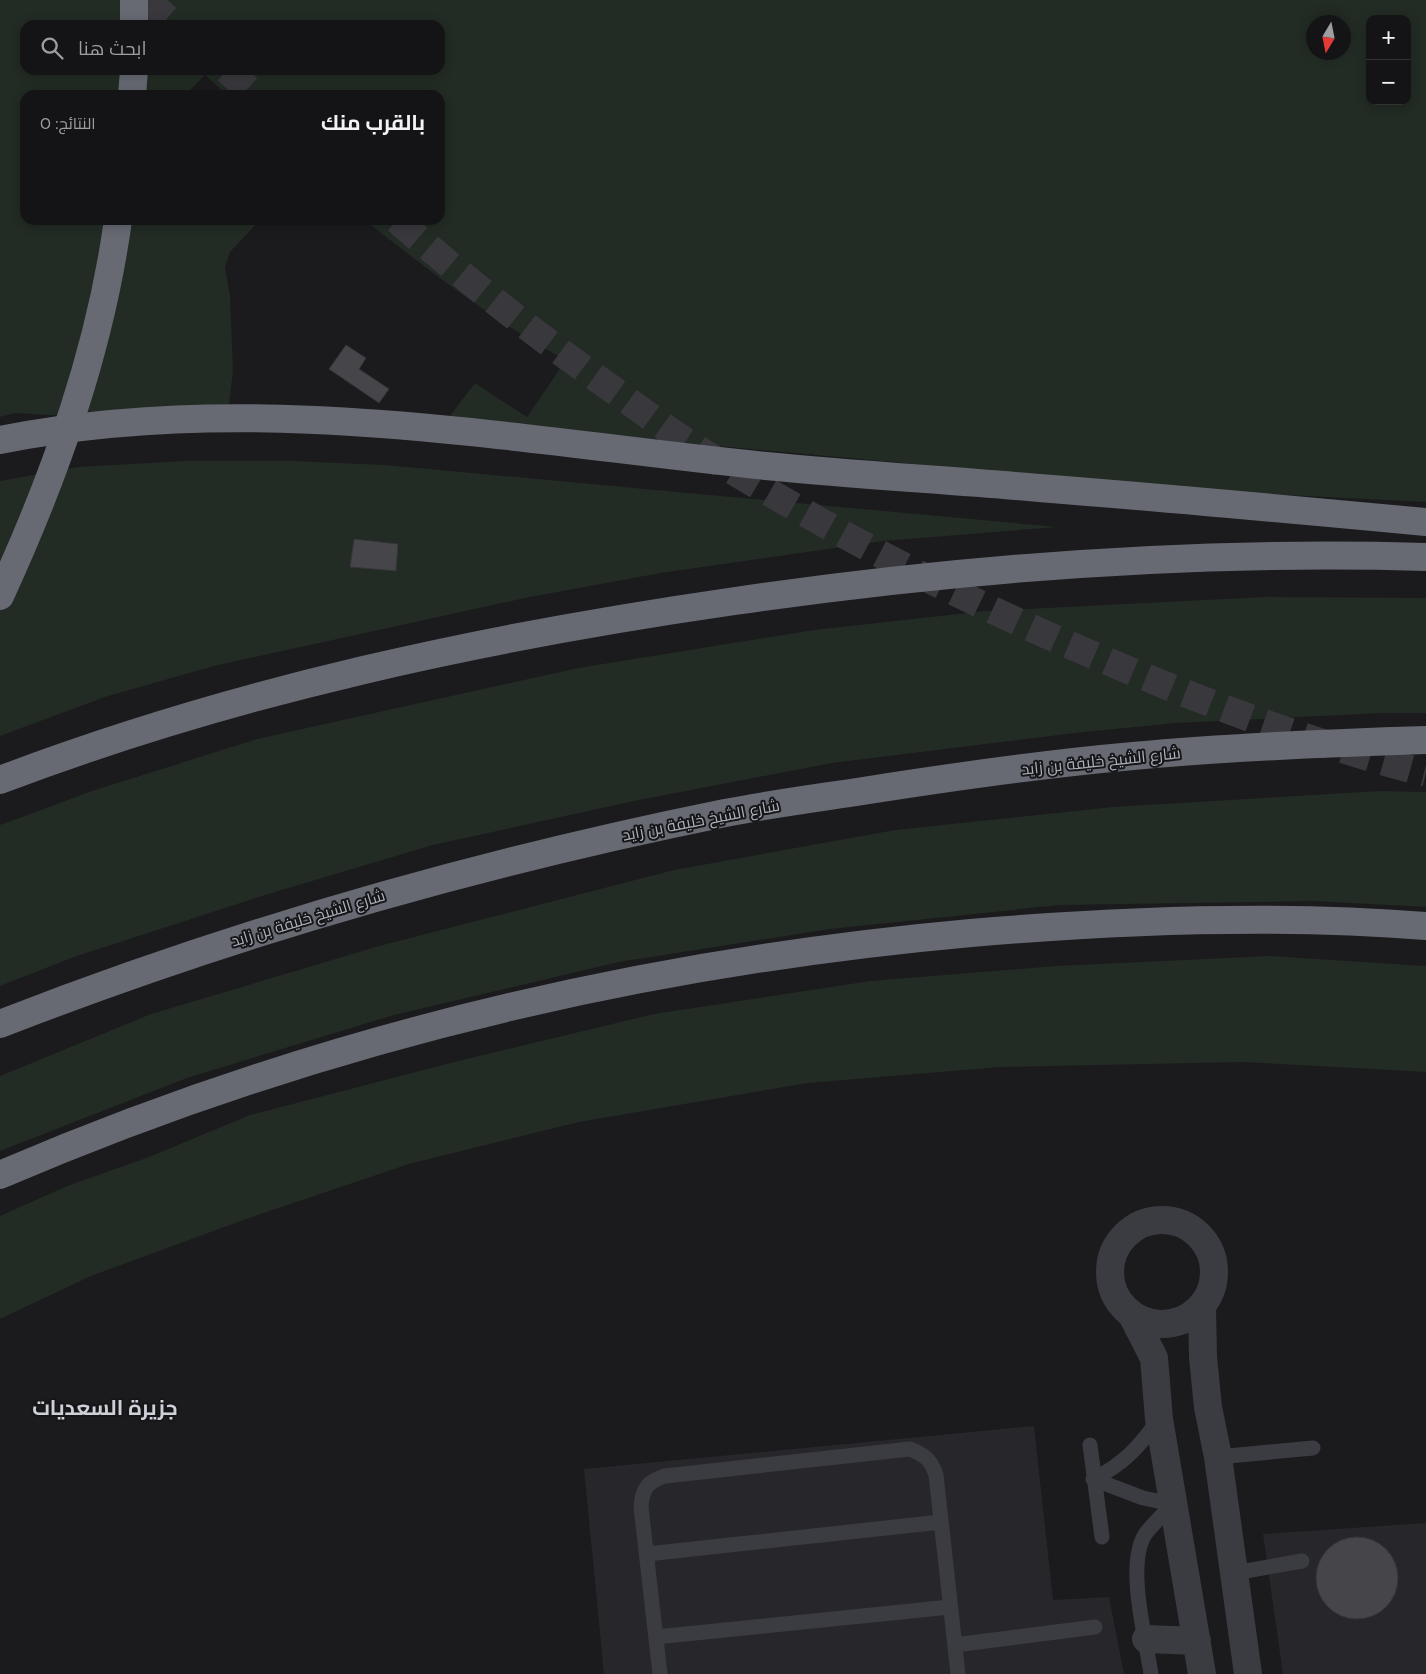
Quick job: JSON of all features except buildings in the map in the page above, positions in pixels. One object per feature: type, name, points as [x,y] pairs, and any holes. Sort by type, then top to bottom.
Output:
[{"type":"highway","points":[[134,0],[134,20]]},
{"type":"highway","points":[[132,90],[134,75]]},
{"type":"highway","points":[[0,596],[30,531],[65,437],[93,342],[117,225]]},
{"type":"highway","points":[[0,440],[98,424],[180,418],[261,417],[342,421],[593,445],[766,466],[1426,522]]},
{"type":"highway","points":[[0,780],[145,730],[260,696],[377,666],[495,641],[679,609],[884,581],[1015,569],[1261,556],[1426,557]]},
{"type":"highway","name":"شارع الشيخ خليفة بن زايد","points":[[0,1024],[194,953],[318,913],[570,846],[730,812],[929,781],[1130,756],[1326,743],[1426,740]]},
{"type":"highway","points":[[0,1175],[155,1112],[354,1047],[472,1015],[545,998],[710,965],[875,942],[1073,924],[1278,920],[1426,926]]},
{"type":"street","points":[[1133,1317],[1151,1324],[1170,1324],[1187,1318],[1202,1307],[1210,1294],[1214,1280],[1214,1264],[1209,1250],[1201,1238],[1190,1228],[1176,1222],[1161,1220],[1146,1222],[1133,1228],[1122,1238],[1113,1251],[1109,1265],[1109,1280],[1114,1295],[1122,1307],[1133,1317],[1154,1358],[1159,1419],[1202,1674]]},
{"type":"street","points":[[1202,1307],[1203,1357],[1208,1407],[1218,1457],[1248,1674]]},
{"type":"street","points":[[1146,1640],[1197,1641]]},
{"type":"lane","points":[[1093,1479],[1126,1460],[1140,1447],[1159,1419]]},
{"type":"lane","points":[[1090,1445],[1102,1537]]},
{"type":"lane","points":[[1218,1457],[1313,1448]]},
{"type":"lane","points":[[660,1674],[642,1496],[646,1486],[654,1479],[898,1450],[910,1450],[922,1454],[932,1463],[936,1475],[958,1674]]},
{"type":"lane","points":[[1093,1479],[1126,1493],[1172,1504],[1146,1534],[1136,1559],[1136,1576],[1151,1674]]},
{"type":"lane","points":[[647,1554],[941,1522]]},
{"type":"lane","points":[[1234,1573],[1302,1562]]},
{"type":"lane","points":[[656,1637],[950,1606]]},
{"type":"lane","points":[[955,1645],[1095,1627]]},
{"type":"shaded area","points":[[0,0],[1426,0],[1426,502],[1222,492],[685,443],[449,417],[475,383],[527,417],[566,360],[487,312],[371,225],[445,225],[445,90],[222,90],[205,75],[190,90],[20,90],[20,225],[255,225],[230,252],[225,267],[230,296],[233,371],[229,404],[219,411],[102,418],[15,413],[0,417]]},
{"type":"shaded area","points":[[186,461],[293,461],[385,465],[1058,527],[883,541],[661,573],[530,597],[214,666],[105,697],[0,736],[0,481],[78,467]]},
{"type":"shaded area","points":[[1264,597],[1426,598],[1426,713],[1383,713],[1177,723],[1084,732],[832,763],[634,801],[433,845],[265,895],[74,957],[0,986],[0,825],[92,791],[257,739],[578,668],[814,630],[985,611]]},
{"type":"shaded area","points":[[1380,791],[1426,792],[1426,907],[1313,901],[1060,905],[830,929],[619,962],[394,1015],[187,1078],[0,1151],[0,1076],[151,1014],[379,946],[674,870],[895,830],[1112,807]]},
{"type":"shaded area","points":[[1269,956],[1426,966],[1426,1072],[1244,1062],[1001,1067],[808,1083],[579,1122],[409,1164],[249,1218],[91,1276],[0,1319],[0,1216],[67,1186],[149,1157],[250,1115],[462,1060],[654,1014],[870,981],[1056,966]]},
{"type":"shaded area","points":[[1034,1426],[1053,1600],[1109,1597],[1124,1674],[604,1674],[584,1469]]},
{"type":"shaded area","points":[[1426,1523],[1426,1674],[1283,1674],[1263,1534]]},
{"type":"tunnel","points":[[146,0],[169,20]]},
{"type":"tunnel","points":[[233,75],[249,90]]},
{"type":"tunnel","points":[[403,225],[532,330],[670,431],[736,473],[833,529],[983,606],[1170,687],[1296,734],[1426,773]]},
{"type":"district","name":"جزيرة السعديات","points":[[105,1408]]}]
